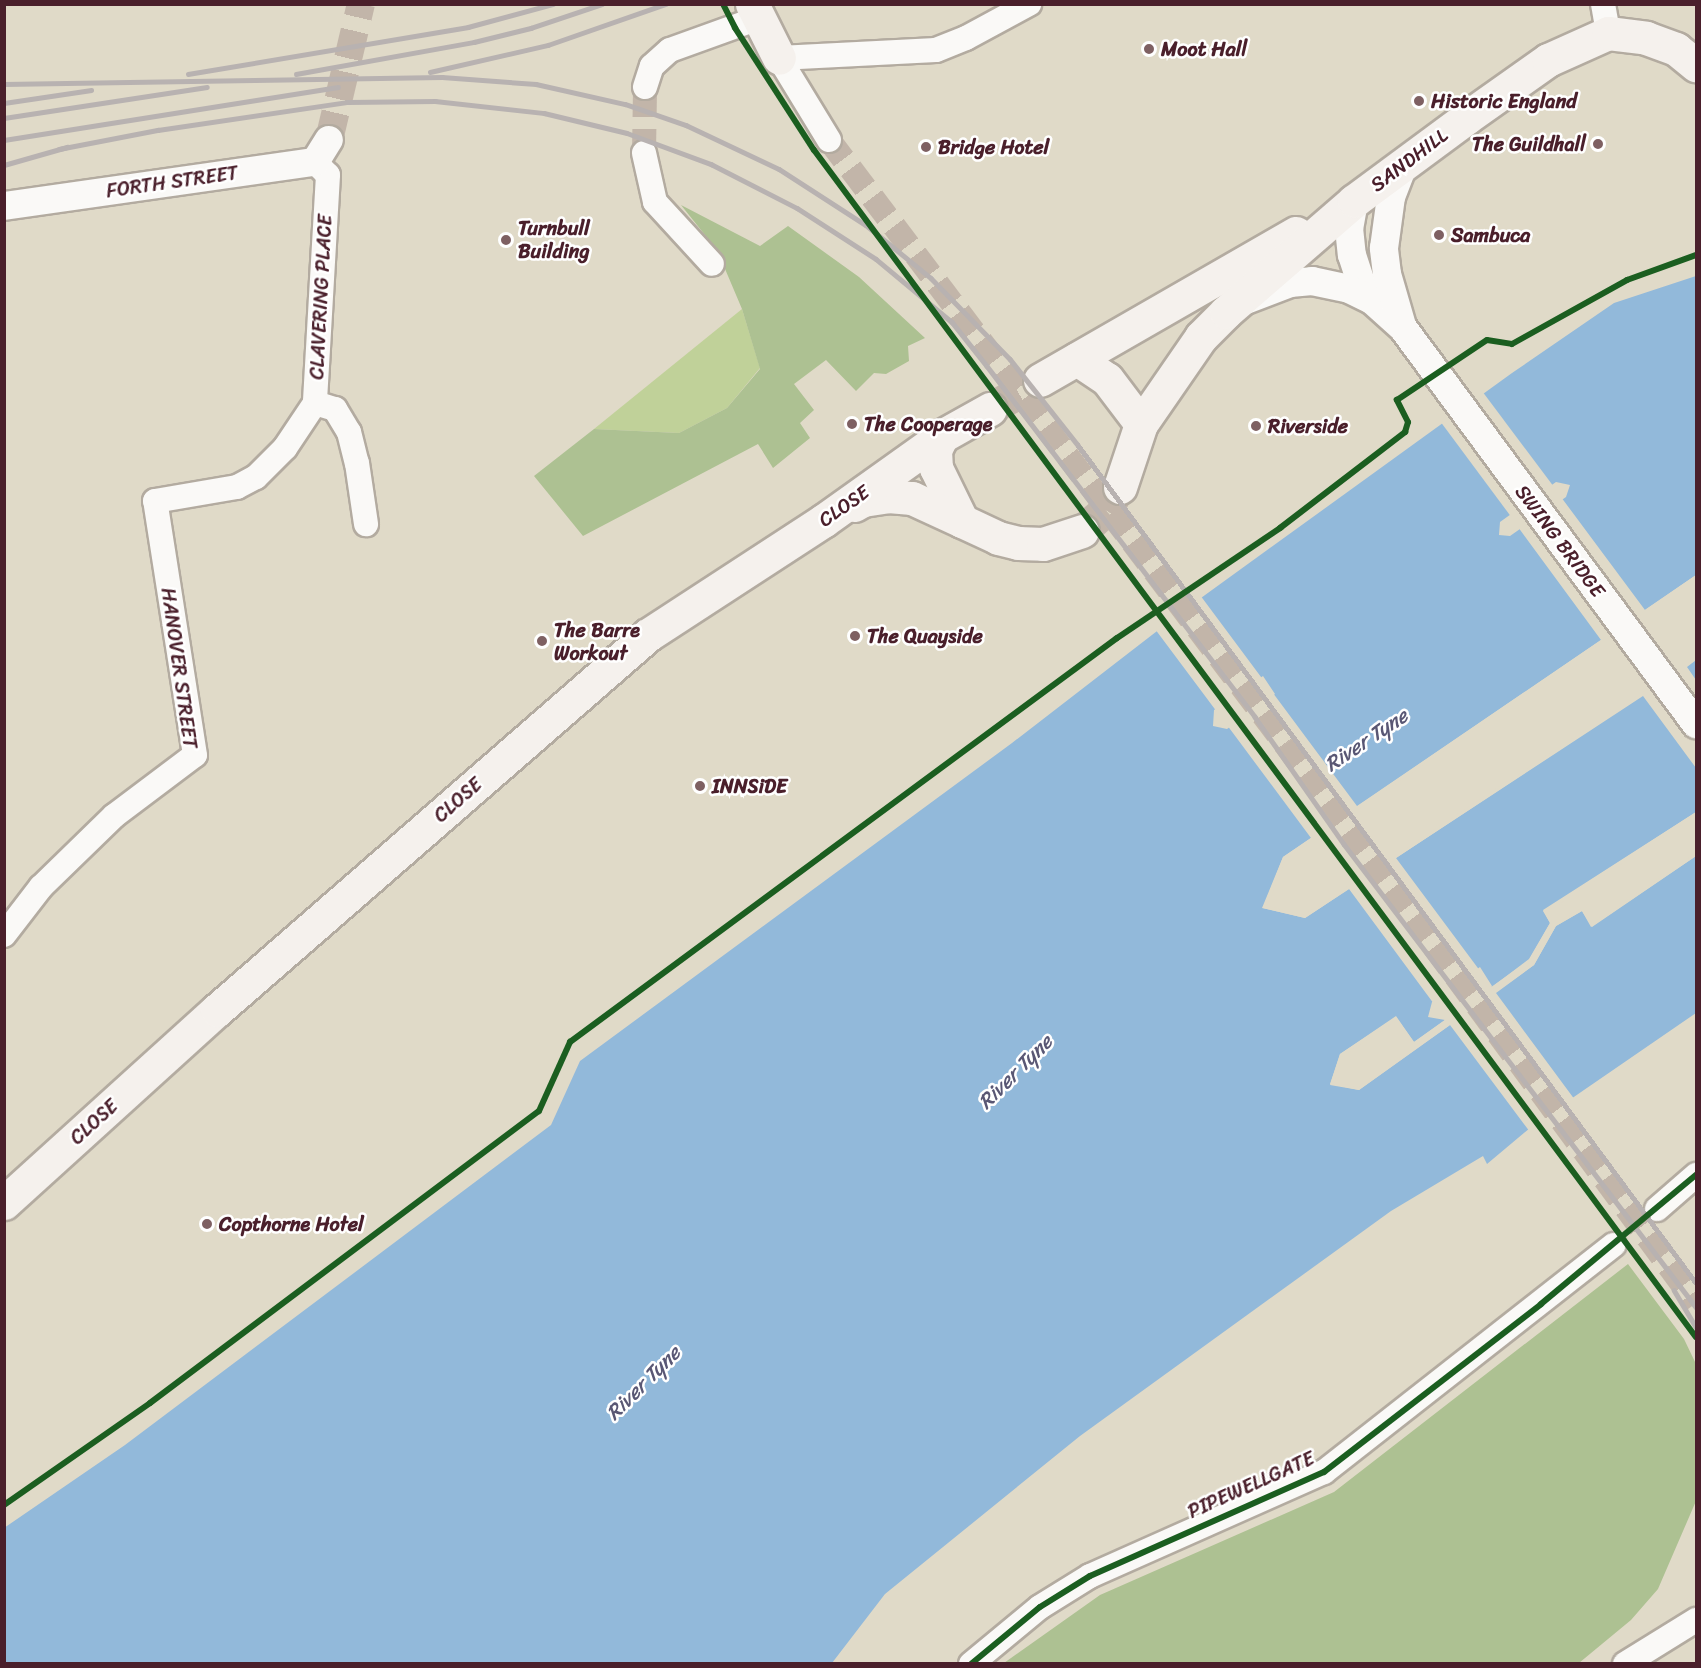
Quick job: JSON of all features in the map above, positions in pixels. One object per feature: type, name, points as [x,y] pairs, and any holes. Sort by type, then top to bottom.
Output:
[{"type":"main road","points":[[755,11],[779,58]]},
{"type":"main road","name":"SANDHILL","points":[[1120,487],[1141,424],[1201,337],[1226,312],[1354,201],[1606,19],[1676,49],[1696,65]]},
{"type":"main road","points":[[1040,380],[1354,201]]},
{"type":"main road","points":[[1077,358],[1107,379],[1141,424]]},
{"type":"main road","name":"CLOSE","points":[[4,1203],[217,1010],[648,635],[823,521],[942,436],[990,409]]},
{"type":"main road","points":[[942,436],[935,450],[936,468],[963,521]]},
{"type":"main road","points":[[823,521],[863,500],[888,496],[912,498],[998,538],[1018,543],[1043,544],[1082,531]]},
{"type":"street","points":[[829,140],[779,58],[936,50],[966,38],[1029,4]]},
{"type":"street","points":[[645,87],[652,66],[670,50],[755,11]]},
{"type":"street","name":"FORTH STREET","points":[[4,206],[322,151]]},
{"type":"street","name":"CLAVERING PLACE","points":[[322,151],[328,175],[315,403],[335,409],[349,432],[357,463],[366,524]]},
{"type":"street","points":[[644,153],[656,202],[712,264]]},
{"type":"street","points":[[1403,166],[1388,208],[1384,248],[1386,274],[1403,328]]},
{"type":"street","points":[[1354,201],[1349,228],[1352,255],[1362,285],[1372,300],[1403,328]]},
{"type":"street","points":[[1226,312],[1268,290],[1290,283],[1312,281],[1341,286],[1372,300]]},
{"type":"street","name":"SWING BRIDGE","points":[[1403,328],[1696,724]]},
{"type":"street","name":"HANOVER STREET","points":[[4,934],[41,887],[114,816],[195,755],[155,501],[237,487],[256,477],[285,448],[315,403]]},
{"type":"street","points":[[1657,1209],[1696,1175]]},
{"type":"street","name":"PIPEWELLGATE","points":[[971,1664],[1040,1607],[1090,1576],[1324,1472],[1614,1245]]},
{"type":"street","points":[[1625,1664],[1696,1620]]},
{"type":"green space","points":[[681,205],[760,246],[788,226],[859,277],[925,338],[908,346],[909,361],[886,374],[874,373],[856,391],[826,360],[794,384],[814,410],[800,423],[810,438],[773,468],[758,444],[583,536],[534,476],[594,429],[679,433],[727,408],[760,369],[742,309],[717,250]]},
{"type":"green space","points":[[742,309],[760,368],[727,408],[679,433],[594,429]]},
{"type":"green space","points":[[1628,1264],[1684,1339],[1696,1364],[1696,1501],[1658,1589],[1631,1620],[1579,1663],[1004,1663],[1100,1595],[1334,1492]]},
{"type":"water","name":"River Tyne","points":[[1696,276],[1696,575],[1283,857],[1263,908],[1305,918],[1696,660],[1696,812],[1543,910],[1550,923],[1529,960],[1455,1013],[1492,986],[1480,967],[1432,1002],[1428,1017],[1445,1020],[1414,1042],[1396,1017],[1340,1054],[1330,1084],[1359,1090],[1534,965],[1556,926],[1582,911],[1592,927],[1696,856],[1696,1013],[1536,1123],[1487,1164],[1483,1156],[1391,1211],[1080,1436],[885,1594],[832,1663],[5,1663],[4,1528],[125,1445],[551,1125],[580,1061],[1012,743],[1183,611],[1512,373],[1614,303]],"holes":[[[1556,482],[1570,485],[1566,497],[1510,536],[1499,535],[1500,522]],[[1263,676],[1275,694],[1227,729],[1213,726],[1214,710]]]},
{"type":"pier","points":[[1482,391],[1554,487],[1512,518],[1440,421]]},
{"type":"pier","points":[[1561,497],[1645,610],[1696,575],[1696,578],[1286,859],[1267,906],[1304,915],[1696,657],[1696,660],[1687,667],[1696,680],[1696,768],[1643,696],[1396,858],[1492,987],[1529,959],[1550,923],[1543,911],[1696,812],[1696,816],[1547,912],[1553,923],[1531,962],[1415,1045],[1396,1021],[1343,1056],[1334,1082],[1358,1087],[1532,963],[1554,924],[1582,908],[1592,923],[1696,853],[1696,856],[1591,927],[1582,911],[1556,926],[1534,965],[1496,993],[1575,1100],[1530,1132],[1450,1025],[1359,1090],[1330,1085],[1340,1054],[1396,1016],[1414,1042],[1445,1020],[1444,1016],[1488,985],[1479,971],[1434,1004],[1349,889],[1305,918],[1262,908],[1283,857],[1311,838],[1227,725],[1271,693],[1262,680],[1217,712],[1155,629],[1200,595],[1357,806],[1601,640],[1518,527]]},
{"type":"tunnel","points":[[329,140],[361,4]]},
{"type":"tunnel","points":[[644,153],[645,87]]},
{"type":"tunnel","points":[[829,140],[1285,744],[1696,1303]]},
{"type":"tunnel","points":[[990,409],[1040,380]]},
{"type":"tunnel","points":[[1082,531],[1106,510],[1120,487]]},
{"type":"railway","points":[[188,74],[468,27],[553,4]]},
{"type":"railway","points":[[296,74],[474,42],[531,28],[602,4]]},
{"type":"railway","points":[[430,72],[548,45],[666,4]]},
{"type":"railway","points":[[4,84],[442,77],[536,84],[625,104],[686,125],[779,169],[866,225],[931,278],[1010,359],[1078,445],[1696,1283]]},
{"type":"railway","points":[[4,118],[207,87]]},
{"type":"railway","points":[[4,140],[338,87]]},
{"type":"railway","points":[[4,103],[91,90]]},
{"type":"railway","points":[[59,149],[158,130],[348,102],[435,101],[544,113],[627,133],[711,164],[797,208],[876,259],[952,322],[987,366],[1255,717],[1344,844],[1696,1307]]},
{"type":"railway","points":[[4,165],[67,147]]},
{"type":"railway","points":[[1674,1290],[1696,1327]]},
{"type":"cycle path","points":[[723,4],[735,28],[814,150],[1696,1337]]},
{"type":"cycle path","points":[[4,1505],[150,1403],[539,1111],[570,1042],[1117,638],[1280,528],[1405,432],[1408,422],[1397,400],[1487,340],[1512,344],[1627,280],[1696,255]]},
{"type":"cycle path","points":[[971,1664],[1040,1607],[1090,1576],[1324,1472],[1541,1304],[1696,1175]]},
{"type":"place","name":"Moot Hall","points":[[1149,49]]},
{"type":"place","name":"Historic England","points":[[1419,101]]},
{"type":"place","name":"The Guildhall","points":[[1598,144]]},
{"type":"place","name":"Bridge Hotel","points":[[926,147]]},
{"type":"place","name":"Sambuca","points":[[1439,235]]},
{"type":"place","name":"Turnbull Building","points":[[506,240]]},
{"type":"place","name":"The Cooperage","points":[[852,424]]},
{"type":"place","name":"Riverside","points":[[1256,426]]},
{"type":"place","name":"The Quayside","points":[[855,636]]},
{"type":"place","name":"The Barre Workout","points":[[542,641]]},
{"type":"place","name":"INNSiDE","points":[[700,786]]},
{"type":"place","name":"Copthorne Hotel","points":[[207,1224]]}]
